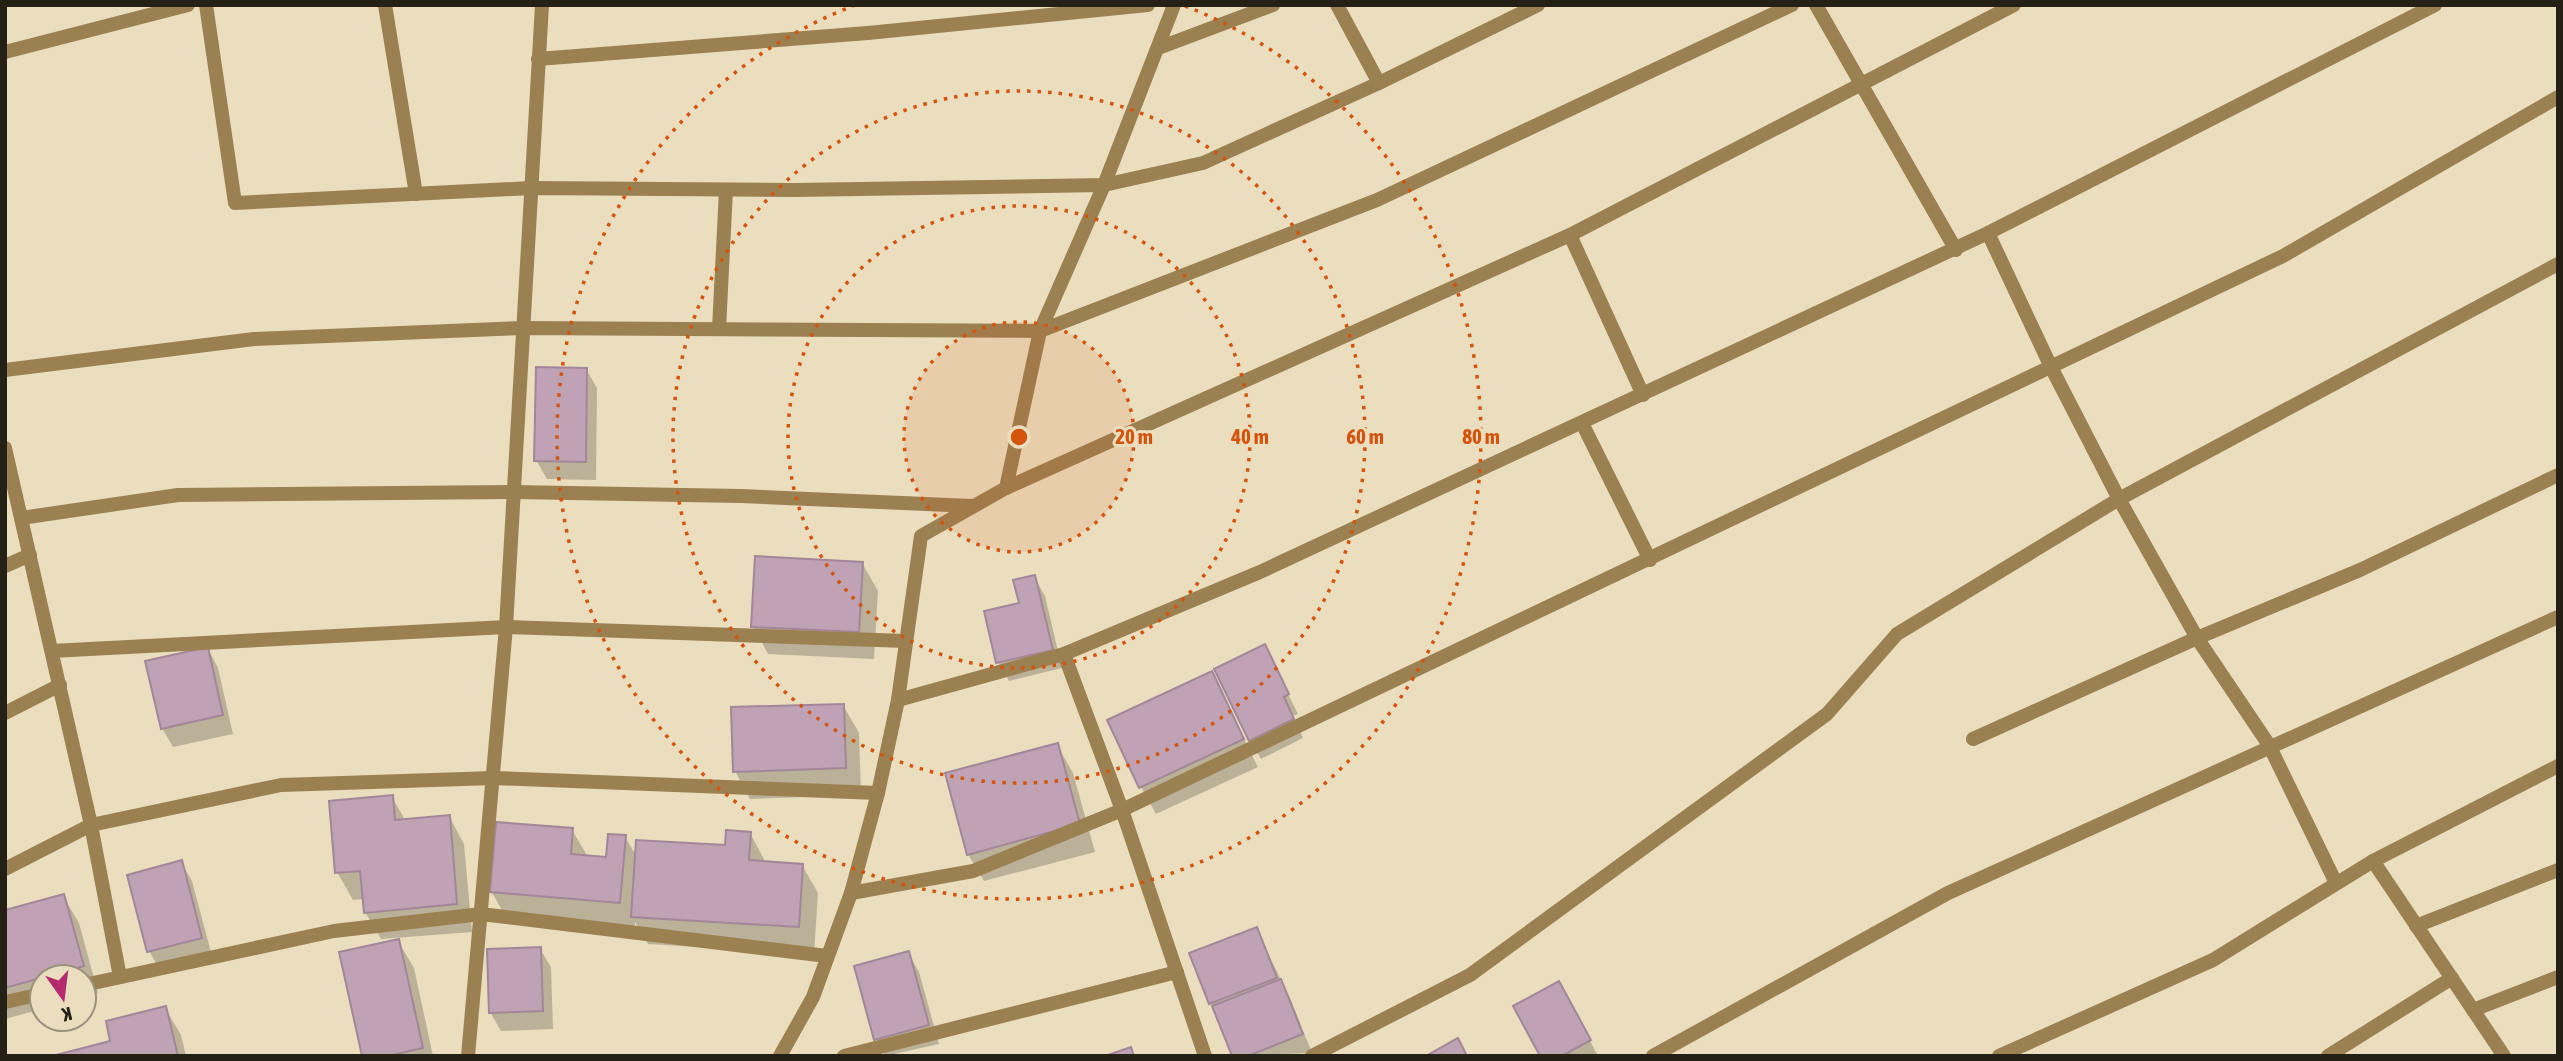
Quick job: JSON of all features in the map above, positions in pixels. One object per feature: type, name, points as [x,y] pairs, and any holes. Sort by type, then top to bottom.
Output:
[{"type":"street","points":[[5,52],[188,5]]},
{"type":"street","points":[[206,5],[235,203],[531,188],[726,190],[1104,185],[1203,163],[1378,83],[1538,5]]},
{"type":"street","points":[[385,5],[416,194]]},
{"type":"street","points":[[468,1056],[506,627],[542,5]]},
{"type":"street","points":[[538,59],[868,33],[1148,5]]},
{"type":"street","points":[[1006,488],[1040,331],[1161,47],[1174,5]]},
{"type":"street","points":[[1161,47],[1273,5]]},
{"type":"street","points":[[1337,5],[1378,83]]},
{"type":"street","points":[[5,370],[254,339],[522,328],[1040,331],[1377,200],[1793,5]]},
{"type":"street","points":[[1816,5],[1956,250]]},
{"type":"street","points":[[786,1055],[813,997],[851,893],[878,793],[898,700],[921,536],[1006,488],[1570,235],[2014,5]]},
{"type":"street","points":[[898,700],[1064,654],[1259,572],[1956,250],[2435,5]]},
{"type":"street","points":[[851,893],[972,871],[1122,810],[2283,256],[2558,97]]},
{"type":"street","points":[[719,329],[726,190]]},
{"type":"street","points":[[1988,233],[2050,367],[2119,499],[2197,638],[2269,745],[2336,883]]},
{"type":"street","points":[[1570,235],[1643,395]]},
{"type":"street","points":[[1312,1056],[1469,975],[1827,714],[1897,634],[2119,499],[2558,264]]},
{"type":"street","points":[[1582,423],[1650,560]]},
{"type":"street","points":[[5,448],[91,825],[120,977]]},
{"type":"street","points":[[1973,739],[2197,638],[2360,570],[2558,474]]},
{"type":"street","points":[[21,518],[178,495],[513,492],[741,496],[973,506]]},
{"type":"street","points":[[5,566],[30,555]]},
{"type":"street","points":[[1654,1056],[1948,893],[2269,745],[2558,617]]},
{"type":"street","points":[[52,651],[506,627],[906,641]]},
{"type":"street","points":[[1064,654],[1122,810],[1205,1056]]},
{"type":"street","points":[[5,713],[60,685]]},
{"type":"street","points":[[1999,1056],[2213,960],[2263,932],[2373,861],[2558,766]]},
{"type":"street","points":[[5,869],[91,825],[281,785],[494,778],[878,793]]},
{"type":"street","points":[[2373,861],[2504,1056]]},
{"type":"street","points":[[2416,926],[2558,870]]},
{"type":"street","points":[[98,982],[334,931],[481,914],[827,956]]},
{"type":"street","points":[[844,1056],[1177,972]]},
{"type":"street","points":[[2473,1010],[2558,977]]},
{"type":"street","points":[[2328,1056],[2452,978]]},
{"type":"street","points":[[5,1002],[28,997]]},
{"type":"building","points":[[536,367],[587,368],[586,462],[534,461]]},
{"type":"building","points":[[755,556],[863,562],[859,632],[751,627]]},
{"type":"building","points":[[1035,575],[1053,650],[996,663],[984,611],[1019,603],[1013,580]]},
{"type":"building","points":[[1265,644],[1289,694],[1284,697],[1294,719],[1249,741],[1214,669]]},
{"type":"building","points":[[208,647],[223,715],[161,729],[145,661]]},
{"type":"building","points":[[1212,671],[1244,739],[1139,788],[1107,720]]},
{"type":"building","points":[[844,704],[846,768],[733,772],[731,707]]},
{"type":"building","points":[[1058,743],[1080,824],[967,855],[945,773]]},
{"type":"building","points":[[393,795],[395,820],[450,815],[457,904],[364,913],[360,871],[335,873],[329,801]]},
{"type":"building","points":[[496,822],[573,828],[571,854],[606,857],[608,834],[626,835],[620,903],[490,892]]},
{"type":"building","points":[[726,830],[751,832],[749,860],[803,864],[799,927],[631,917],[636,840],[725,845]]},
{"type":"building","points":[[182,860],[202,938],[147,952],[127,875]]},
{"type":"building","points":[[64,894],[83,963],[28,963],[28,982],[5,988],[5,910]]},
{"type":"building","points":[[1257,927],[1277,978],[1209,1004],[1189,953]]},
{"type":"building","points":[[399,939],[423,1048],[388,1056],[362,1056],[339,952]]},
{"type":"building","points":[[541,947],[543,1011],[489,1013],[487,949]]},
{"type":"building","points":[[909,951],[929,1025],[874,1040],[854,966]]},
{"type":"building","points":[[1281,979],[1303,1034],[1248,1056],[1232,1056],[1212,1006]]},
{"type":"building","points":[[1559,981],[1591,1040],[1562,1056],[1540,1056],[1513,1006]]},
{"type":"building","points":[[166,1006],[178,1056],[52,1056],[110,1041],[106,1021]]},
{"type":"building","points":[[1458,1038],[1467,1056],[1426,1056]]},
{"type":"building","points":[[1131,1047],[1134,1056],[1105,1056]]}]
